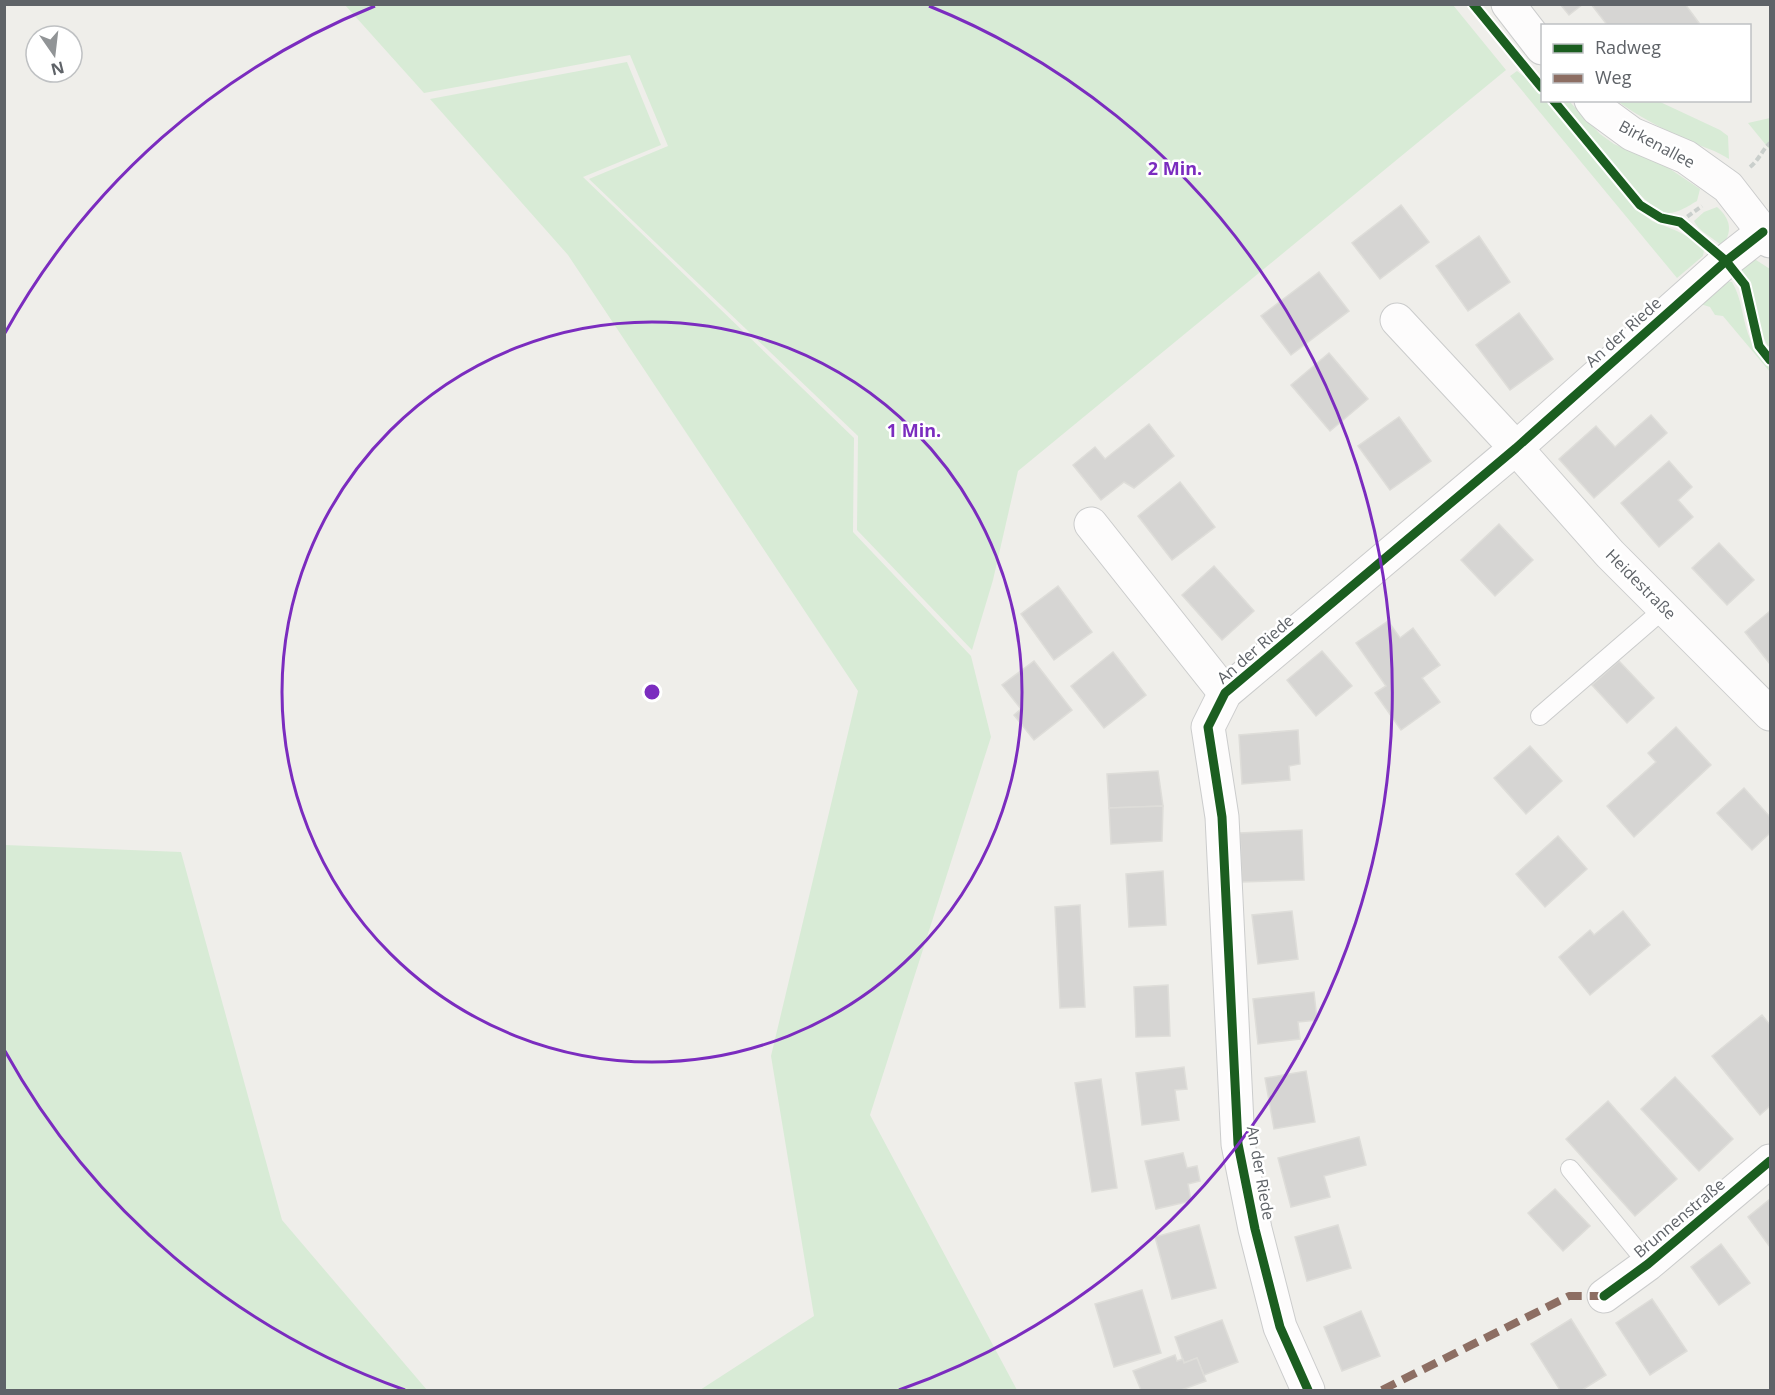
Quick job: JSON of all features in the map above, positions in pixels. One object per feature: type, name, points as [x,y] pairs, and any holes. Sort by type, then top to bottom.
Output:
[{"type":"street","points":[[1508,4],[1541,47]]},
{"type":"street","name":"Birkenallee","points":[[1593,102],[1598,109],[1632,134],[1686,157],[1728,187],[1767,236]]},
{"type":"street","name":"An der Riede","points":[[1308,1390],[1280,1327],[1255,1229],[1238,1144],[1222,817],[1208,727],[1225,693],[1515,448],[1726,261],[1767,236]]},
{"type":"street","points":[[1397,320],[1515,448]]},
{"type":"street","name":"Heidestraße","points":[[1515,448],[1610,554],[1770,714]]},
{"type":"street","name":"An der Riede","points":[[1091,524],[1225,693]]},
{"type":"street","name":"Brunnenstraße","points":[[1604,1296],[1648,1264],[1770,1161]]},
{"type":"lane","points":[[1540,716],[1665,608]]},
{"type":"lane","points":[[1570,1169],[1648,1264]]},
{"type":"green space","points":[[345,5],[1453,5],[1506,70],[1018,471],[993,580],[972,650],[857,530],[858,436],[589,179],[668,146],[630,55],[424,93]]},
{"type":"green space","points":[[627,62],[661,145],[583,177],[854,438],[853,532],[971,656],[991,737],[870,1115],[1017,1390],[700,1390],[814,1316],[771,1056],[858,691],[568,255],[430,99]]},
{"type":"green space","points":[[1517,71],[1536,87],[1541,96],[1541,102],[1548,102],[1644,215],[1692,239],[1704,250],[1703,256],[1677,278],[1510,76]]},
{"type":"green space","points":[[1558,102],[1570,102],[1600,134],[1614,144],[1667,167],[1700,189],[1697,201],[1671,213],[1657,208],[1627,182]]},
{"type":"green space","points":[[1619,102],[1660,102],[1720,130],[1728,136],[1729,159],[1662,128]]},
{"type":"green space","points":[[1770,118],[1770,150],[1748,123]]},
{"type":"green space","points":[[1717,207],[1725,216],[1729,226],[1728,236],[1722,246],[1694,221],[1704,212]]},
{"type":"green space","points":[[1747,260],[1756,260],[1770,269],[1770,346],[1763,337],[1753,292],[1737,266]]},
{"type":"green space","points":[[1723,281],[1732,282],[1736,289],[1751,341],[1768,363],[1770,372],[1723,316],[1715,315],[1710,307],[1697,303]]},
{"type":"green space","points":[[5,845],[181,852],[282,1220],[427,1390],[5,1390]]},
{"type":"building","points":[[1560,4],[1583,4],[1569,15]]},
{"type":"building","points":[[1591,4],[1685,4],[1699,23],[1698,24],[1606,24]]},
{"type":"building","points":[[1401,205],[1429,242],[1380,279],[1352,243]]},
{"type":"building","points":[[1479,236],[1510,282],[1468,311],[1436,266]]},
{"type":"building","points":[[1319,272],[1349,311],[1291,355],[1261,316]]},
{"type":"building","points":[[1519,313],[1553,359],[1510,390],[1476,345]]},
{"type":"building","points":[[1329,353],[1368,399],[1330,431],[1291,385]]},
{"type":"building","points":[[1651,415],[1667,433],[1594,498],[1559,459],[1596,426],[1615,447]]},
{"type":"building","points":[[1399,417],[1431,461],[1390,490],[1358,446]]},
{"type":"building","points":[[1149,424],[1174,456],[1134,488],[1124,482],[1101,500],[1073,465],[1095,447],[1105,459]]},
{"type":"building","points":[[1669,461],[1692,487],[1678,500],[1693,517],[1659,547],[1621,503]]},
{"type":"building","points":[[1180,482],[1215,527],[1172,560],[1138,516]]},
{"type":"building","points":[[1499,524],[1533,560],[1495,596],[1461,560]]},
{"type":"building","points":[[1719,543],[1754,580],[1727,605],[1692,568]]},
{"type":"building","points":[[1214,566],[1254,611],[1222,640],[1182,595]]},
{"type":"building","points":[[1058,586],[1092,632],[1054,660],[1021,614]]},
{"type":"building","points":[[1770,611],[1770,664],[1745,632]]},
{"type":"building","points":[[1388,621],[1400,638],[1413,628],[1440,665],[1422,678],[1440,702],[1401,730],[1375,693],[1386,686],[1356,643]]},
{"type":"building","points":[[1322,651],[1352,686],[1316,716],[1287,680]]},
{"type":"building","points":[[1113,652],[1146,695],[1104,728],[1071,686]]},
{"type":"building","points":[[1034,661],[1072,710],[1034,740],[1014,715],[1021,709],[1002,685]]},
{"type":"building","points":[[1619,661],[1654,698],[1627,723],[1592,685]]},
{"type":"building","points":[[1676,727],[1711,765],[1634,837],[1607,806],[1656,762],[1648,753]]},
{"type":"building","points":[[1298,730],[1300,764],[1289,766],[1290,780],[1242,784],[1239,735]]},
{"type":"building","points":[[1530,746],[1562,781],[1526,814],[1494,778]]},
{"type":"building","points":[[1158,771],[1163,806],[1109,808],[1107,774]]},
{"type":"building","points":[[1744,788],[1770,817],[1770,833],[1752,850],[1717,813]]},
{"type":"building","points":[[1163,806],[1162,841],[1111,844],[1109,808]]},
{"type":"building","points":[[1302,830],[1304,880],[1242,882],[1240,833]]},
{"type":"building","points":[[1558,836],[1587,869],[1545,907],[1516,874]]},
{"type":"building","points":[[1163,871],[1166,925],[1129,927],[1126,874]]},
{"type":"building","points":[[1080,905],[1085,1007],[1060,1008],[1055,907]]},
{"type":"building","points":[[1292,911],[1298,959],[1258,964],[1252,915]]},
{"type":"building","points":[[1623,911],[1650,945],[1590,995],[1559,957],[1590,930],[1594,935]]},
{"type":"building","points":[[1168,985],[1170,1036],[1136,1037],[1134,987]]},
{"type":"building","points":[[1314,992],[1317,1020],[1298,1022],[1300,1039],[1258,1044],[1253,999]]},
{"type":"building","points":[[1762,1015],[1770,1025],[1770,1106],[1760,1115],[1712,1056]]},
{"type":"building","points":[[1184,1067],[1187,1089],[1175,1090],[1179,1120],[1142,1125],[1136,1073]]},
{"type":"building","points":[[1306,1071],[1315,1122],[1274,1129],[1265,1078]]},
{"type":"building","points":[[1675,1077],[1733,1139],[1699,1171],[1641,1109]]},
{"type":"building","points":[[1101,1079],[1117,1188],[1092,1192],[1075,1083]]},
{"type":"building","points":[[1608,1101],[1677,1179],[1635,1216],[1566,1139]]},
{"type":"building","points":[[1359,1137],[1366,1165],[1324,1176],[1330,1197],[1291,1207],[1278,1158]]},
{"type":"building","points":[[1183,1153],[1187,1168],[1197,1166],[1200,1181],[1188,1184],[1191,1201],[1156,1209],[1145,1161]]},
{"type":"building","points":[[1555,1189],[1590,1226],[1563,1251],[1528,1213]]},
{"type":"building","points":[[1770,1199],[1770,1247],[1748,1217]]},
{"type":"building","points":[[1199,1225],[1216,1288],[1172,1299],[1155,1237]]},
{"type":"building","points":[[1338,1225],[1351,1268],[1307,1281],[1295,1237]]},
{"type":"building","points":[[1721,1244],[1750,1283],[1719,1305],[1691,1267]]},
{"type":"building","points":[[1142,1290],[1161,1353],[1114,1367],[1095,1304]]},
{"type":"building","points":[[1652,1299],[1687,1351],[1650,1375],[1616,1323]]},
{"type":"building","points":[[1361,1311],[1380,1356],[1342,1371],[1324,1327]]},
{"type":"building","points":[[1571,1319],[1606,1375],[1582,1390],[1560,1390],[1531,1344]]},
{"type":"building","points":[[1222,1320],[1238,1362],[1204,1375],[1197,1358],[1184,1363],[1175,1337]]},
{"type":"building","points":[[1175,1355],[1177,1361],[1183,1359],[1184,1363],[1197,1358],[1206,1381],[1181,1390],[1141,1390],[1133,1371]]},
{"type":"marked path","points":[[1382,1390],[1569,1296],[1604,1296]]},
{"type":"cycle path","points":[[1473,4],[1541,87]]},
{"type":"cycle path","points":[[1555,102],[1640,205],[1661,218],[1680,222],[1726,261],[1745,285],[1759,346],[1770,360]]},
{"type":"cycle path","points":[[1308,1390],[1280,1327],[1255,1229],[1238,1144],[1222,817],[1208,727],[1225,693],[1516,448],[1726,261],[1763,232]]},
{"type":"cycle path","points":[[1604,1296],[1648,1264],[1770,1161]]}]
